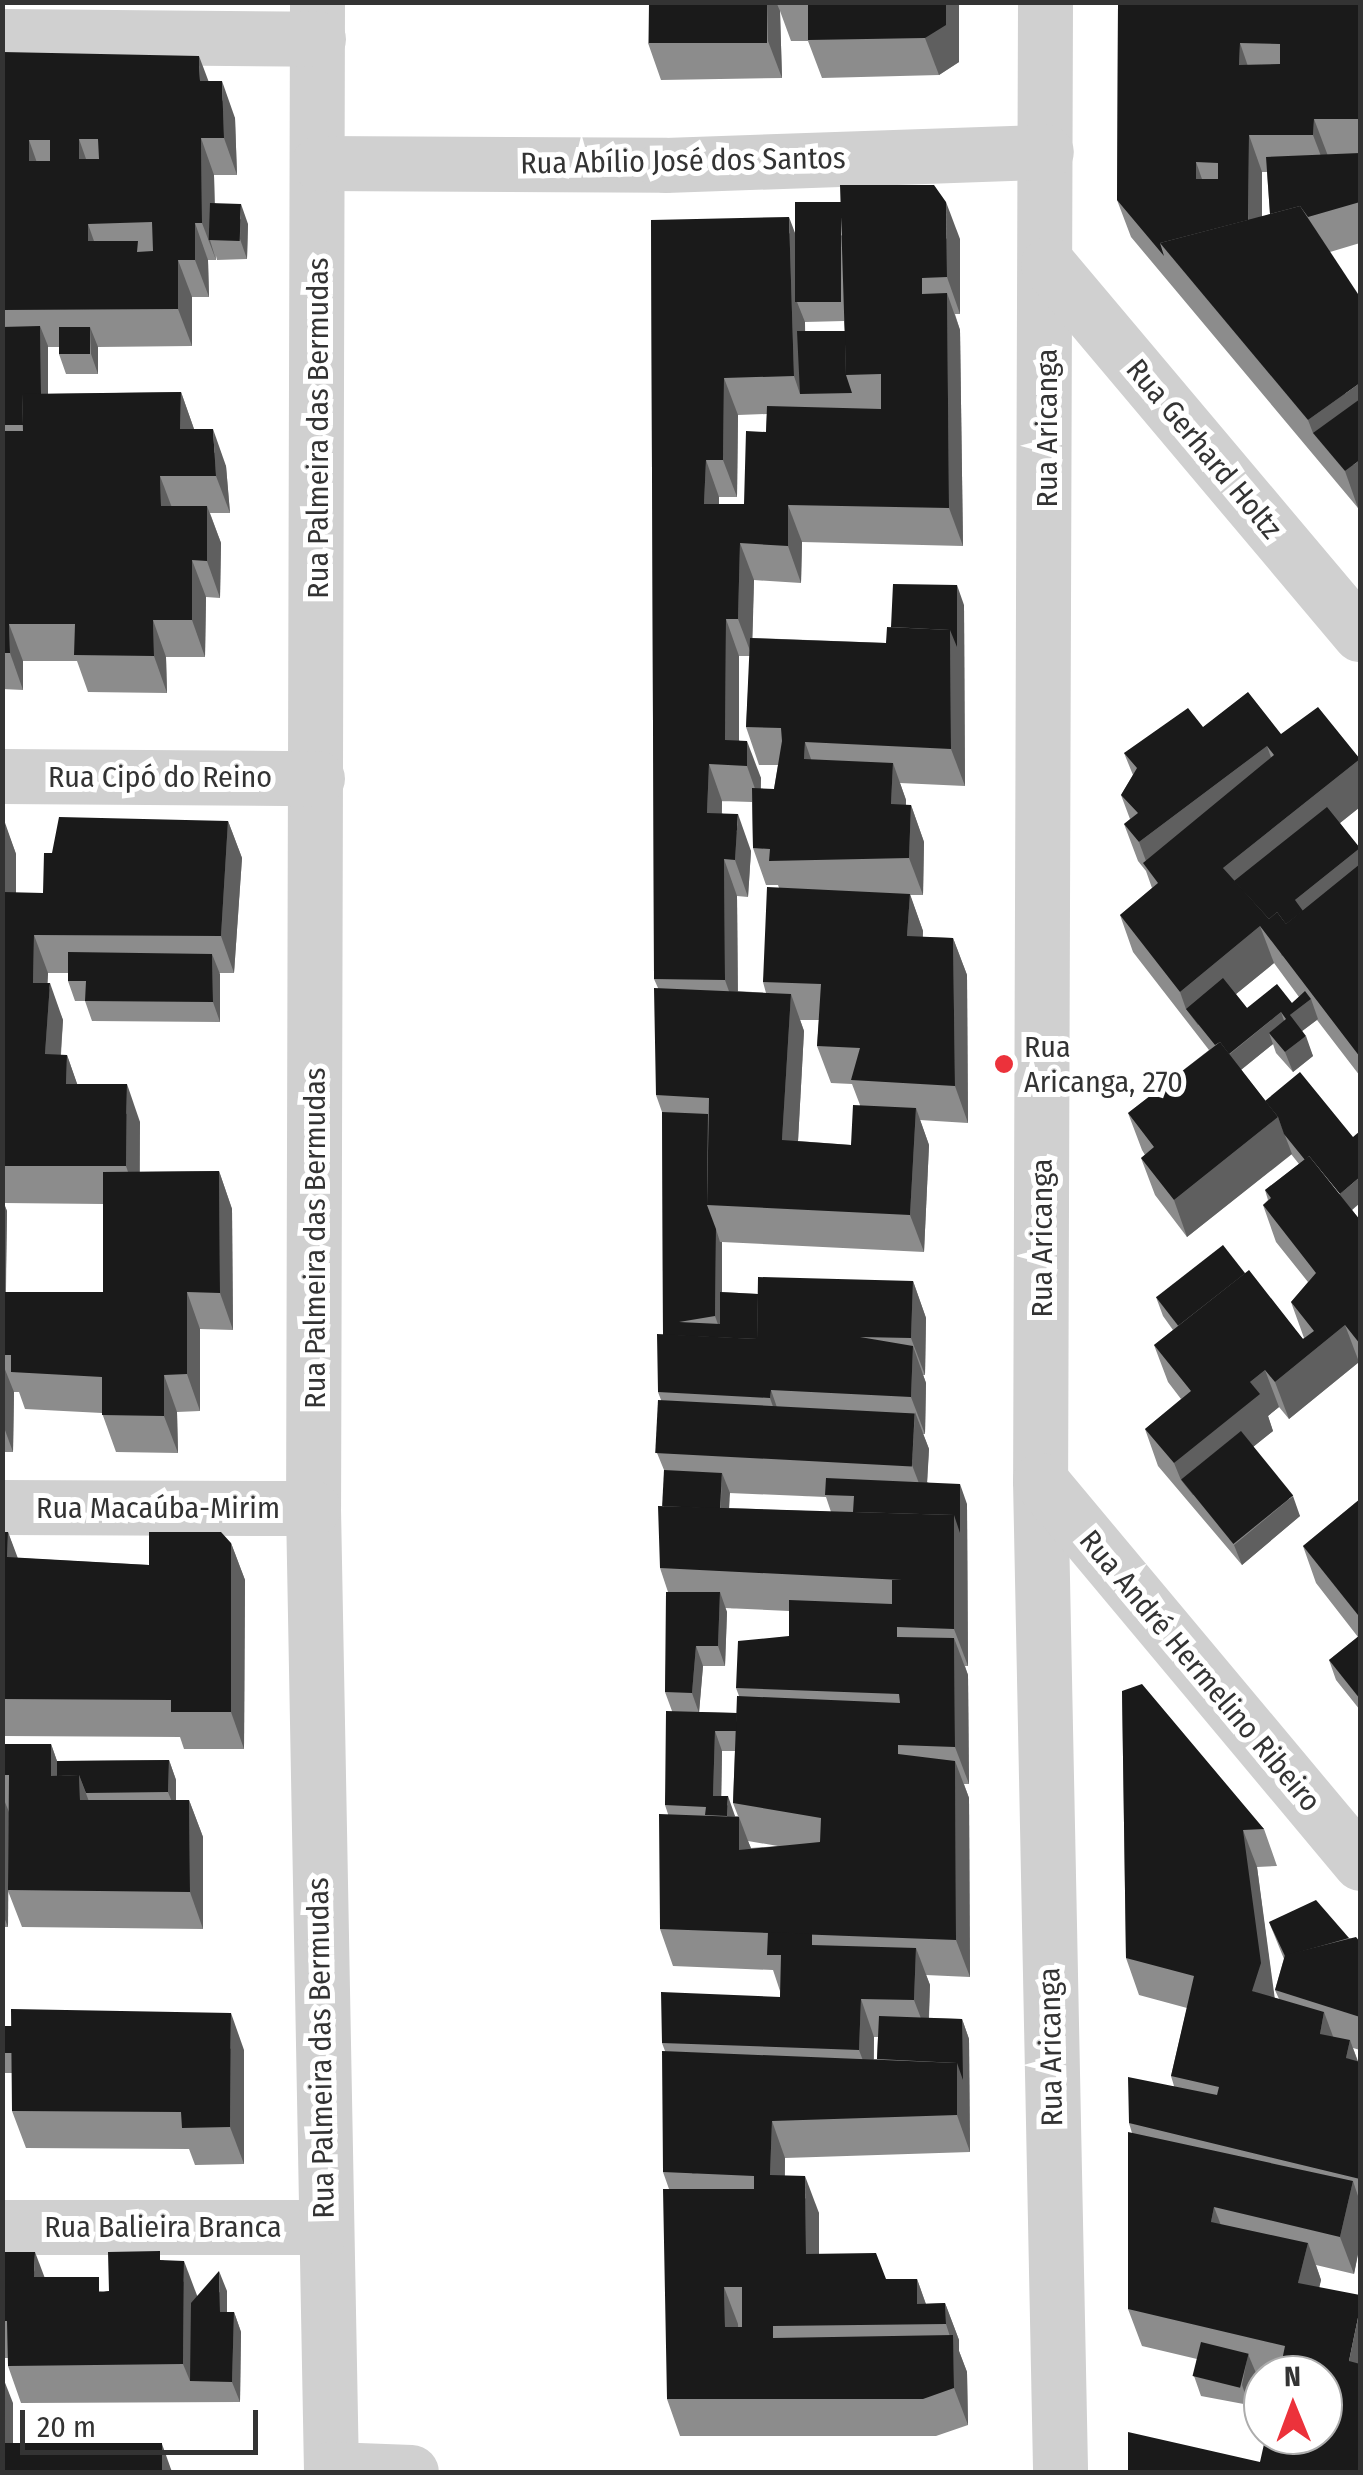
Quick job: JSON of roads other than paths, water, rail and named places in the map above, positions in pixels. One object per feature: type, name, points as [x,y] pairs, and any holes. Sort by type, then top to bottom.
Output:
[{"type":"street","name":"Rua Aricanga","points":[[1045,2],[1048,264],[1040,1480],[1060,2472]]},
{"type":"street","points":[[2,36],[317,21]]},
{"type":"street","name":"Rua Palmeira das Bermudas","points":[[317,21],[313,1508],[323,2227],[331,2471]]},
{"type":"street","name":"Rua Abílio José dos Santos","points":[[319,163],[665,165],[1046,152]]},
{"type":"street","name":"Rua Gerhard Holtz","points":[[1048,264],[1360,634]]},
{"type":"street","name":"Rua Cipó do Reino","points":[[2,776],[317,778]]},
{"type":"street","name":"Rua André Hermelino Ribeiro","points":[[1040,1480],[1360,1863]]},
{"type":"street","name":"Rua Macaúba-Mirim","points":[[2,1507],[313,1508]]},
{"type":"street","name":"Rua Balieira Branca","points":[[2,2227],[323,2227]]},
{"type":"street","points":[[331,2471],[410,2472]]},
{"type":"place","name":"Rua Aricanga, 270","points":[[1004,1064]]}]
